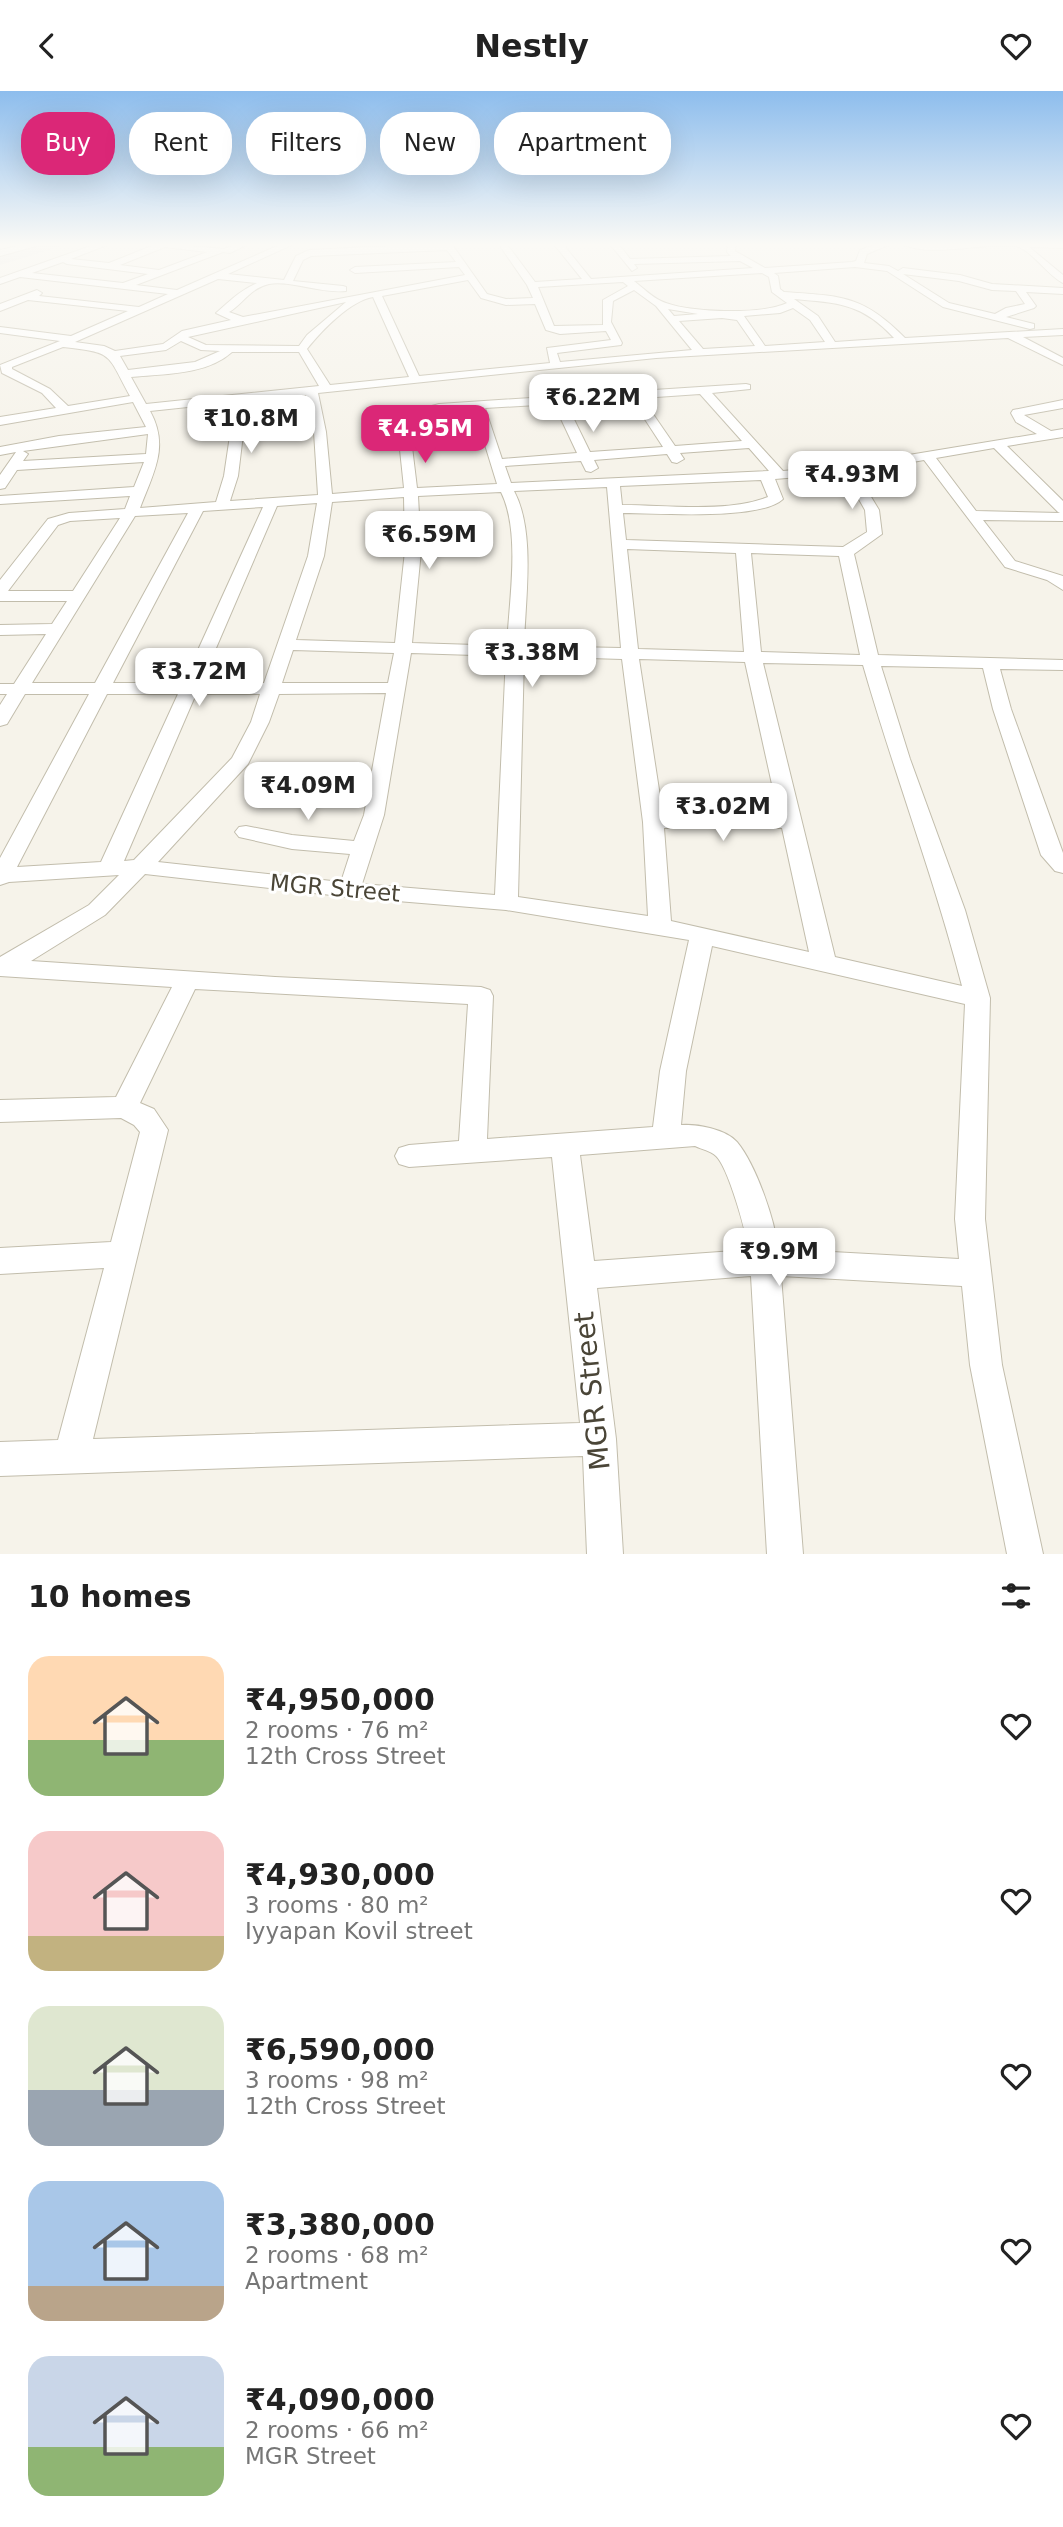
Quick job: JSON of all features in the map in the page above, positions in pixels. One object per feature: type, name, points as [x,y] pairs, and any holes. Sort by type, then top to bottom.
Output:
[{"type":"street","points":[[65,410],[46,391],[4,368],[135,311]]},
{"type":"street","points":[[224,311],[221,313],[246,320]]},
{"type":"street","points":[[113,354],[166,347],[180,336],[284,311]]},
{"type":"street","points":[[302,349],[311,337],[341,311]]},
{"type":"street","points":[[384,311],[416,381]]},
{"type":"street","points":[[543,311],[547,323],[555,330],[609,328]]},
{"type":"street","points":[[605,311],[609,328],[627,358]]},
{"type":"street","points":[[665,311],[700,352]]},
{"type":"street","points":[[704,311],[744,321],[762,349]]},
{"type":"street","points":[[672,319],[761,311]]},
{"type":"street","points":[[805,311],[818,322],[832,345]]},
{"type":"street","points":[[869,311],[879,317],[902,341]]},
{"type":"street","points":[[973,311],[1007,322],[1063,332]]},
{"type":"street","points":[[998,317],[1008,311]]},
{"type":"street","points":[[0,330],[104,349],[113,354],[153,430],[152,458],[131,512],[0,720]]},
{"type":"street","points":[[0,421],[65,410],[416,381],[627,358],[1063,332]]},
{"type":"street","points":[[1010,335],[1063,362]]},
{"type":"street","points":[[180,336],[197,346],[302,349]]},
{"type":"street","points":[[556,365],[551,350],[617,343]]},
{"type":"street","points":[[124,374],[205,363],[223,357],[229,349]]},
{"type":"street","points":[[302,349],[326,389]]},
{"type":"street","points":[[714,402],[746,395],[742,368],[734,350]]},
{"type":"street","points":[[1045,355],[1063,352]]},
{"type":"street","points":[[0,355],[25,358]]},
{"type":"street","points":[[349,890],[374,815],[403,649],[412,551],[411,492],[403,421],[410,416],[439,408],[478,404],[746,387]]},
{"type":"street","points":[[2,968],[97,910],[241,760],[260,722],[316,556],[325,499],[320,432],[311,390]]},
{"type":"street","points":[[615,509],[730,508],[765,504],[776,499],[773,475],[754,445],[703,390]]},
{"type":"street","points":[[634,394],[691,479]]},
{"type":"street","points":[[222,504],[231,476],[242,397]]},
{"type":"street","points":[[558,399],[585,457],[605,483],[615,509],[630,656],[653,822],[660,926]]},
{"type":"street","points":[[478,404],[505,487],[516,508],[519,545],[506,903]]},
{"type":"street","points":[[1059,434],[1020,419],[1017,413],[1063,404]]},
{"type":"street","points":[[0,450],[153,430]]},
{"type":"street","points":[[0,594],[48,526],[57,519],[222,504],[411,492],[773,475],[848,468],[1059,434]]},
{"type":"street","points":[[497,463],[754,445]]},
{"type":"street","points":[[997,445],[1063,509]]},
{"type":"street","points":[[0,485],[26,446]]},
{"type":"street","points":[[927,456],[1010,564],[1018,569],[1052,575],[1063,585]]},
{"type":"street","points":[[13,465],[152,458]]},
{"type":"street","points":[[617,544],[846,552],[875,534],[872,510],[848,468]]},
{"type":"street","points":[[0,500],[140,491]]},
{"type":"street","points":[[109,870],[272,502]]},
{"type":"street","points":[[1,876],[199,506]]},
{"type":"street","points":[[973,515],[1063,517]]},
{"type":"street","points":[[743,548],[753,659],[824,963]]},
{"type":"street","points":[[846,552],[870,659],[900,759],[954,910],[978,998],[970,1219],[986,1365],[1025,1554]]},
{"type":"street","points":[[0,594],[79,596]]},
{"type":"street","points":[[0,630],[57,629]]},
{"type":"street","points":[[285,645],[513,653],[1063,665]]},
{"type":"street","points":[[990,663],[1002,709],[1052,855],[1063,866]]},
{"type":"street","points":[[0,689],[397,688]]},
{"type":"street","points":[[653,822],[792,822]]},
{"type":"street","points":[[246,832],[292,842],[364,849]]},
{"type":"street","name":"MGR Street","points":[[1,876],[141,867],[349,890],[506,903],[660,926],[978,998]]},
{"type":"street","points":[[666,1137],[673,1070],[702,935]]},
{"type":"street","points":[[2,968],[187,981],[481,996],[472,1151]]},
{"type":"street","points":[[124,1107],[187,981]]},
{"type":"street","points":[[0,1111],[124,1107],[145,1118],[154,1129],[71,1457]]},
{"type":"street","points":[[408,1156],[698,1135],[726,1148],[741,1176],[762,1236],[785,1554]]},
{"type":"street","name":"MGR Street","points":[[565,1145],[599,1439],[604,1554]]},
{"type":"street","points":[[0,1261],[123,1254]]},
{"type":"street","points":[[581,1276],[765,1262],[976,1273]]},
{"type":"street","points":[[0,1459],[599,1439]]}]
